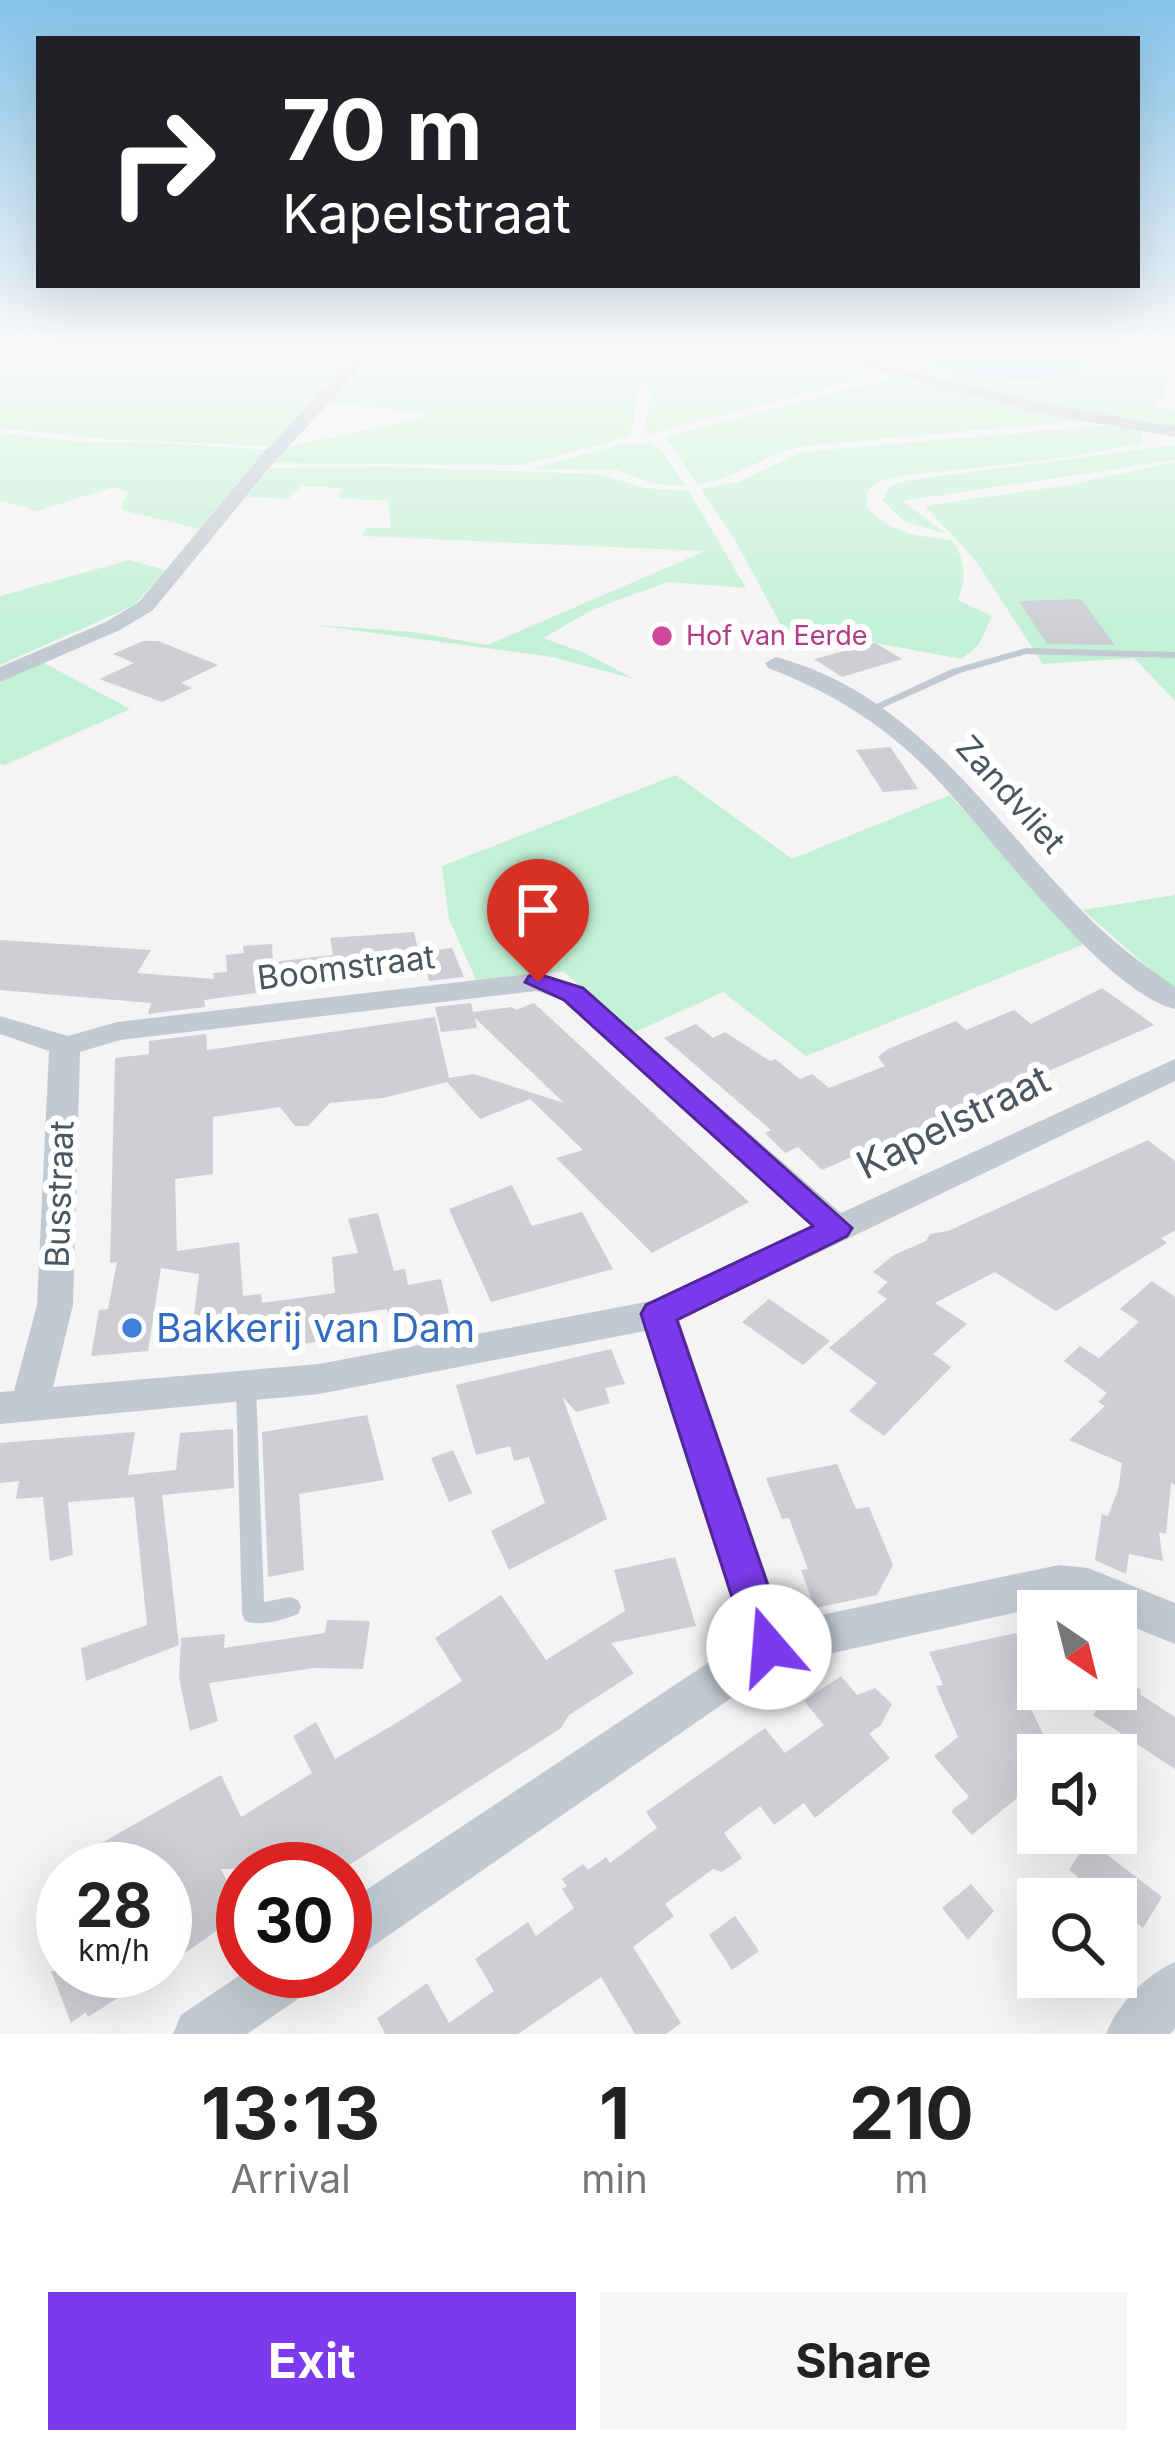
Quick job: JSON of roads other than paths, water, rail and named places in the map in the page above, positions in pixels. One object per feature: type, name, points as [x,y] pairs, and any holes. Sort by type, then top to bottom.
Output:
[{"type":"street","points":[[0,675],[113,626],[146,605],[282,443]]},
{"type":"street","name":"Zandvliet","points":[[772,662],[825,681],[874,708],[916,741],[1082,926],[1175,1000]]},
{"type":"street","name":"Boomstraat","points":[[64,1047],[117,1031],[516,983],[559,986],[836,1228]]},
{"type":"street","points":[[0,1025],[44,1034],[64,1047]]},
{"type":"street","name":"Busstraat","points":[[14,1407],[55,1305],[64,1047]]},
{"type":"street","name":"Kapelstraat","points":[[14,1407],[319,1378],[658,1314],[1175,1069]]},
{"type":"street","points":[[658,1314],[769,1647]]},
{"type":"street","points":[[372,1917],[769,1647],[1059,1584],[1088,1588],[1175,1624]]},
{"type":"street","points":[[1133,2034],[1175,1989]]},
{"type":"street","points":[[200,2034],[253,1998]]},
{"type":"lane","points":[[874,708],[956,671],[1026,651],[1175,655]]},
{"type":"lane","points":[[246,1385],[253,1614],[290,1607]]},
{"type":"place","name":"Hof van Eerde","points":[[662,636]]},
{"type":"place","name":"Bakkerij van Dam","points":[[132,1328]]}]
